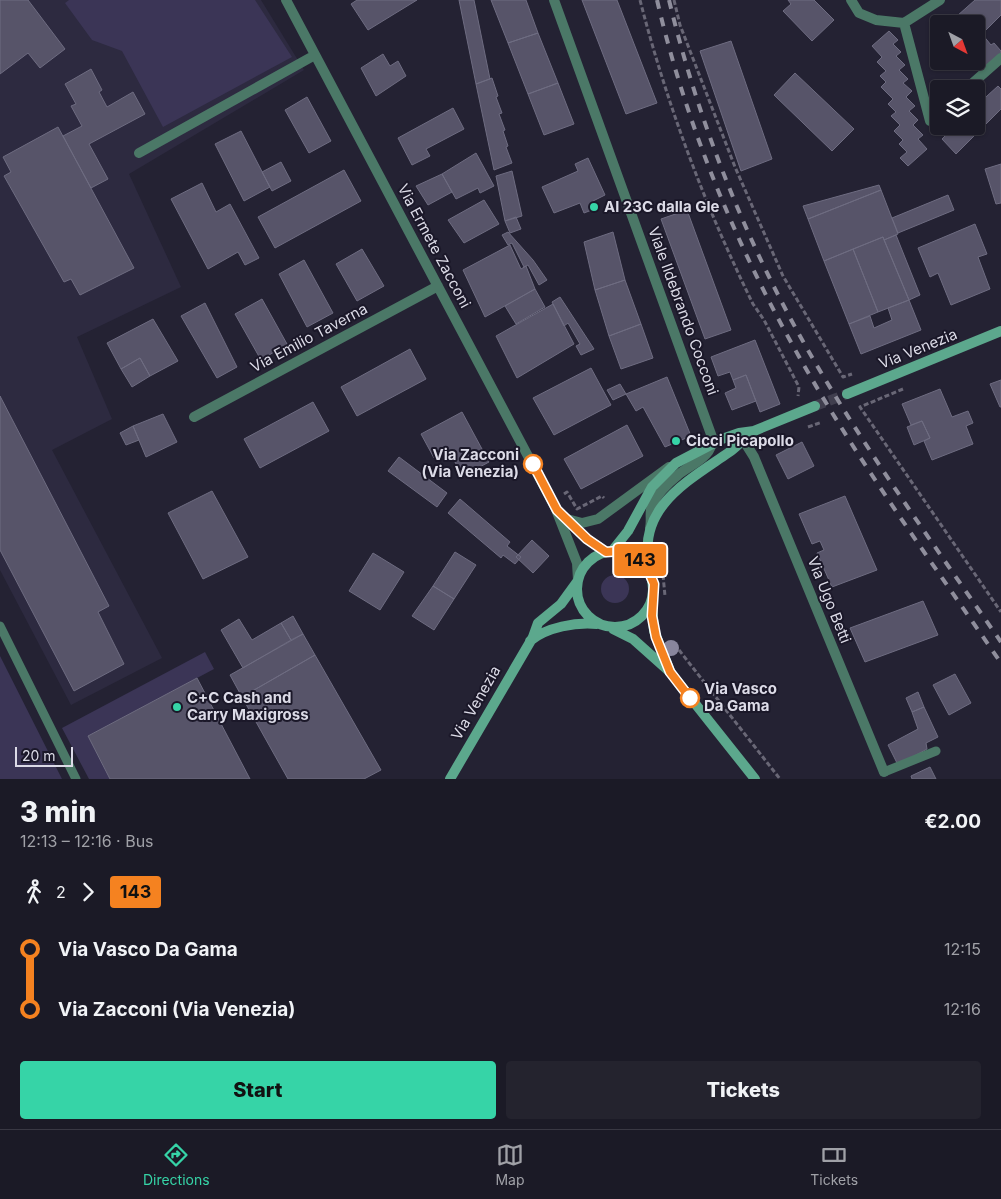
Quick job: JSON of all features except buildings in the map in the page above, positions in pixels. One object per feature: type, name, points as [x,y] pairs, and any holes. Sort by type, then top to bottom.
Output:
[{"type":"street","name":"Via Ermete Zacconi","points":[[286,0],[555,507],[577,563],[578,580]]},
{"type":"street","name":"Viale Ildebrando Cocconi","points":[[554,0],[710,430],[712,443]]},
{"type":"street","points":[[851,0],[859,14],[876,20],[904,23],[940,0]]},
{"type":"street","points":[[904,23],[930,121]]},
{"type":"street","points":[[139,153],[316,55]]},
{"type":"street","points":[[976,80],[1001,58]]},
{"type":"street","name":"Via Emilio Taverna","points":[[194,417],[438,286]]},
{"type":"street","name":"Via Venezia","points":[[847,394],[1001,331]]},
{"type":"street","name":"Via Venezia","points":[[450,779],[530,642],[538,623],[561,604],[590,560],[609,552],[628,531],[656,482],[680,460],[712,443],[739,433],[754,431],[815,406]]},
{"type":"street","name":"Via Venezia","points":[[654,594],[647,552],[650,528],[656,514],[670,496],[744,441],[754,431]]},
{"type":"street","name":"Via Ugo Betti","points":[[744,441],[754,457],[884,772]]},
{"type":"street","points":[[650,528],[651,507],[657,498],[678,474],[704,457],[712,443]]},
{"type":"street","points":[[567,519],[582,522],[598,519],[680,460]]},
{"type":"street","name":"Via Ermete Zacconi","points":[[555,507],[587,539],[609,552]]},
{"type":"street","points":[[609,552],[635,556],[652,575]]},
{"type":"street","points":[[578,580],[580,604],[584,612],[602,626],[622,632],[633,639],[670,672],[755,779]]},
{"type":"street","points":[[530,642],[540,635],[567,626],[625,627],[641,618],[648,611],[654,594]]},
{"type":"street","points":[[654,594],[653,627],[670,672]]},
{"type":"lane","points":[[0,626],[76,779]]},
{"type":"lane","points":[[884,772],[936,751]]},
{"type":"path","points":[[674,0],[680,24],[735,167],[783,276],[843,378],[861,371]]},
{"type":"path","points":[[910,386],[860,407],[1001,612]]},
{"type":"shaded area","points":[[0,0],[261,0],[304,70],[129,174],[181,287],[77,337],[112,419],[52,450],[162,658],[71,705],[0,570]]},
{"type":"shaded area","points":[[69,0],[255,0],[292,57],[163,127],[122,51],[92,40],[65,3]]},
{"type":"shaded area","points":[[615,575],[625,579],[629,589],[625,599],[615,603],[605,599],[601,589],[605,579]]},
{"type":"shaded area","points":[[205,652],[214,669],[88,736],[110,779],[89,779],[62,728]]},
{"type":"shaded area","points":[[0,656],[62,779],[0,779]]},
{"type":"tunnel","points":[[815,406],[847,394]]},
{"type":"railway","points":[[657,0],[681,89],[712,177],[770,303],[840,426],[919,545],[1001,663]]},
{"type":"railway","points":[[669,0],[682,50],[714,148],[732,196],[775,289],[799,335],[867,446],[1001,642]]},
{"type":"bus line","name":"143","points":[[533,464],[557,510],[578,531],[606,552],[620,551],[628,553],[642,561],[647,567],[652,575],[654,584],[652,616],[656,637],[670,672],[690,698]]},
{"type":"place","name":"Al 23C dalla Gle","points":[[594,207]]},
{"type":"place","name":"Cicci Picapollo","points":[[676,441]]},
{"type":"place","name":"Via Zacconi (Via Venezia)","points":[[533,464]]},
{"type":"place","name":"Via Vasco Da Gama","points":[[690,698]]},
{"type":"place","name":"C+C Cash and Carry Maxigross","points":[[177,707]]}]
